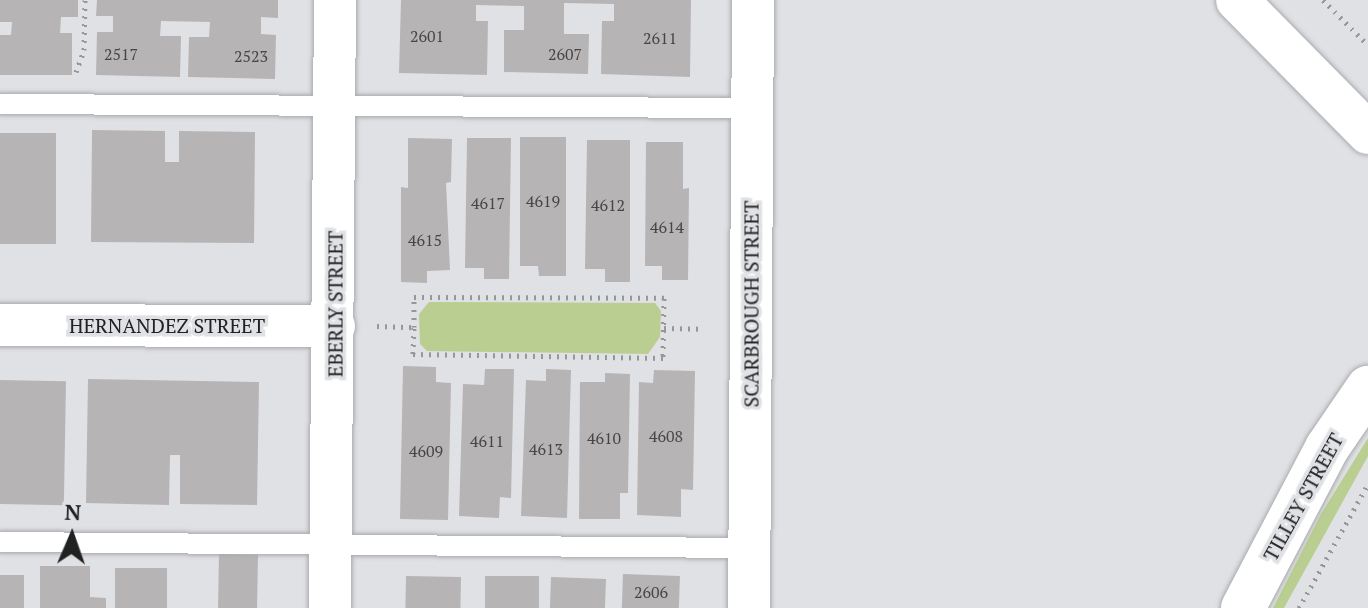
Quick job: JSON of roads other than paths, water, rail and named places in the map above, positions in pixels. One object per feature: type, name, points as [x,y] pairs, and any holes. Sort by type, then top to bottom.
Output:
[{"type":"street","name":"EBERLY STREET","points":[[330,608],[335,0]]},
{"type":"street","name":"SCARBROUGH STREET","points":[[749,608],[753,0]]},
{"type":"street","points":[[1237,0],[1368,133]]},
{"type":"street","name":"HERNANDEZ STREET","points":[[0,325],[334,326]]},
{"type":"street","name":"TILLEY STREET","points":[[1243,608],[1327,448],[1368,388]]},
{"type":"lane","points":[[0,104],[751,108]]},
{"type":"lane","points":[[0,542],[750,548]]}]
